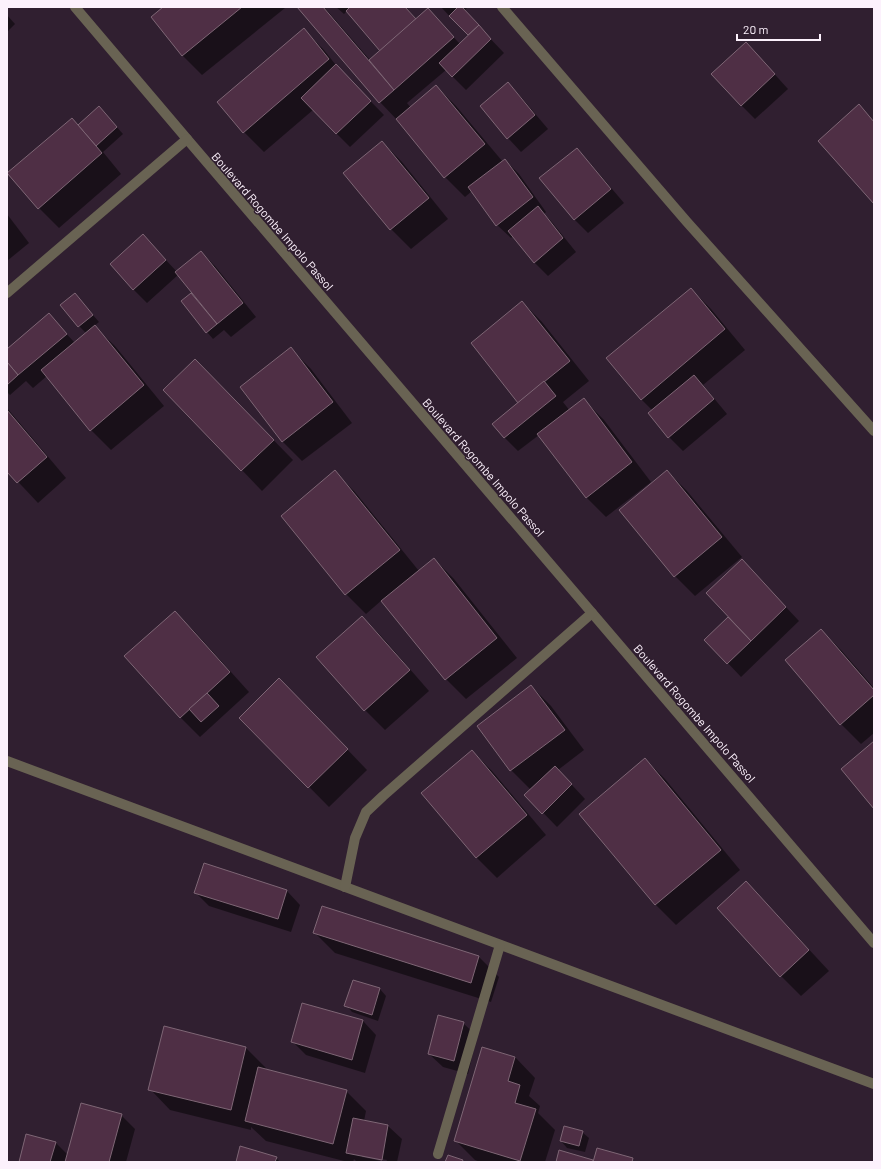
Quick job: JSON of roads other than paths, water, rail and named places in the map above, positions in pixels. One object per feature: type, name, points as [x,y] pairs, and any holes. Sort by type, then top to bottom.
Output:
[{"type":"street","name":"Boulevard Rogombe Impolo Passol","points":[[75,7],[874,942]]},
{"type":"street","points":[[502,7],[687,222],[874,431]]},
{"type":"street","points":[[7,293],[187,139]]},
{"type":"street","points":[[345,887],[355,838],[366,812],[388,791],[592,613]]},
{"type":"street","points":[[7,761],[874,1084]]},
{"type":"street","points":[[438,1154],[500,945]]}]
